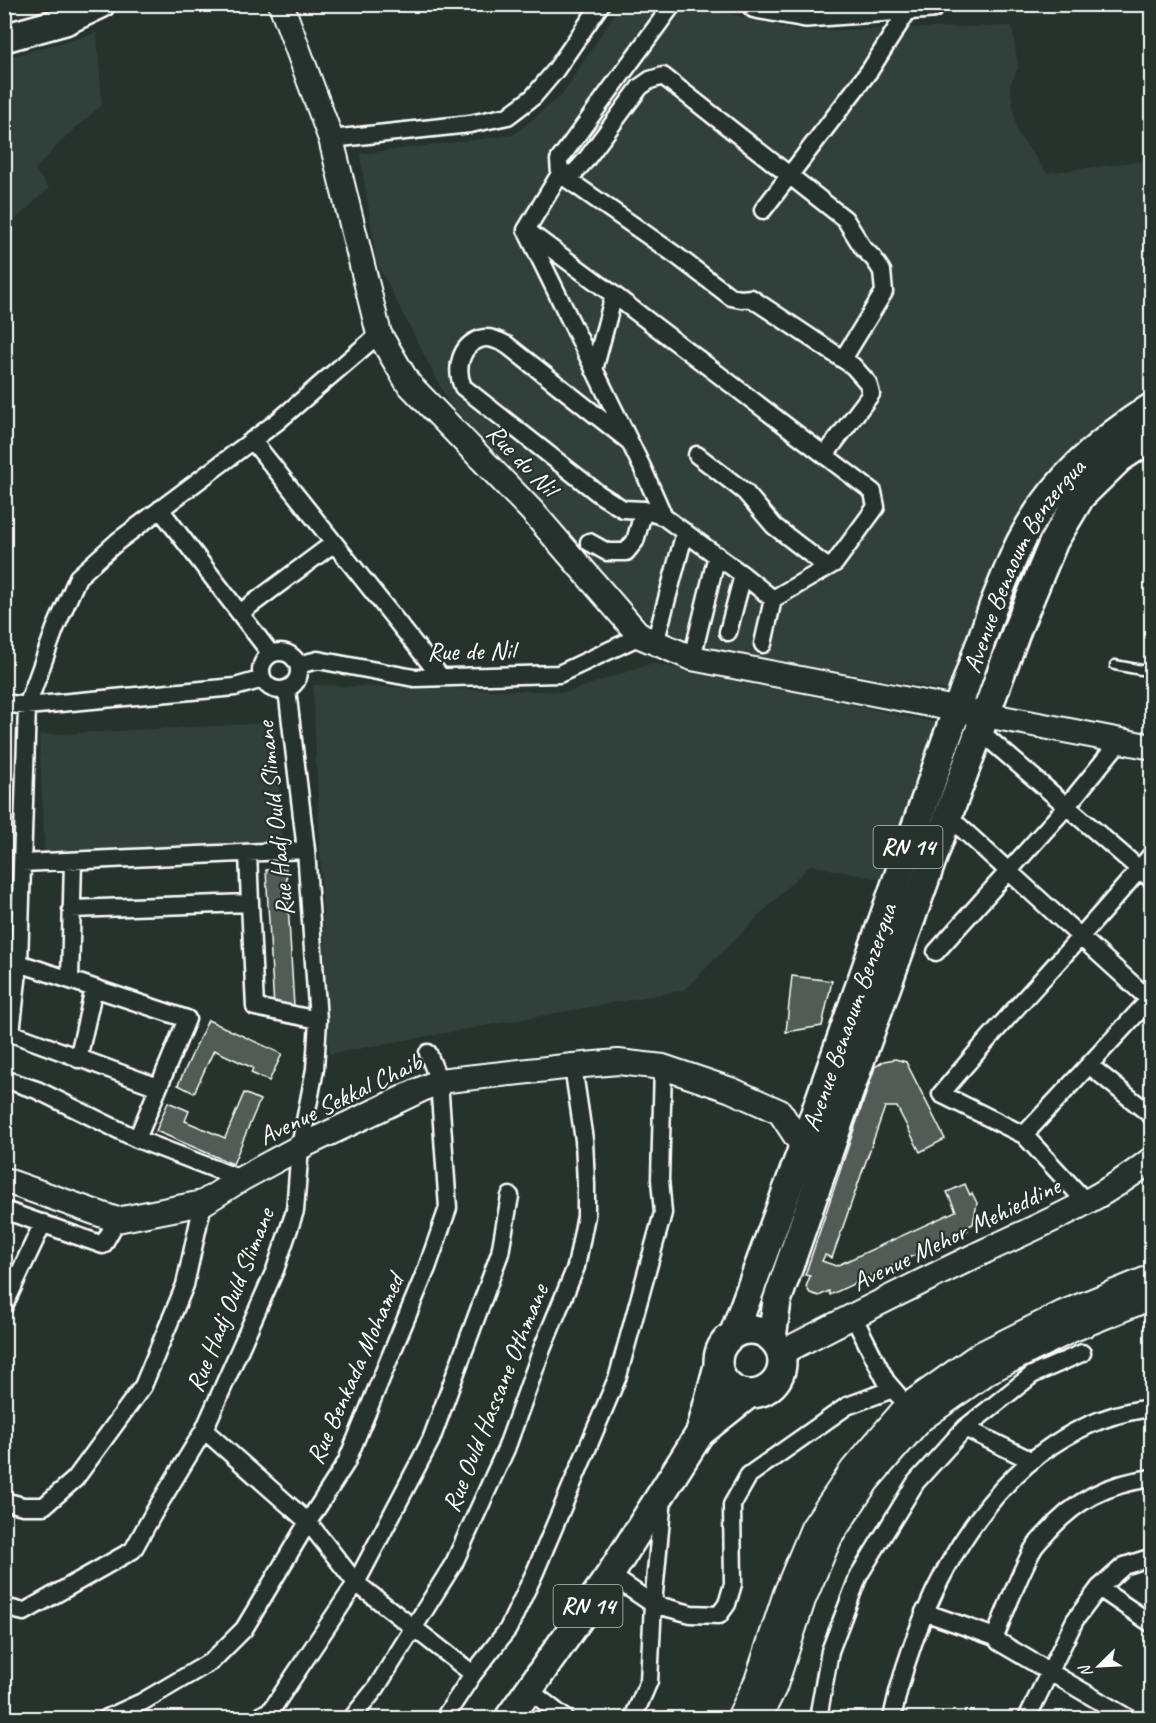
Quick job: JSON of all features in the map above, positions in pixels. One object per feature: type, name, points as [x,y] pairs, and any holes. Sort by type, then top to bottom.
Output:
[{"type":"main road","points":[[4,38],[65,21],[102,4]]},
{"type":"main road","points":[[756,4],[806,12],[918,5]]},
{"type":"main road","name":"Avenue Benaoum Benzergua","points":[[734,1333],[803,1147],[994,604],[1022,540],[1048,499],[1070,471],[1093,449],[1152,407]]},
{"type":"main road","name":"Avenue Benaoum Benzergua","points":[[777,1346],[777,1301],[865,1047],[1018,627],[1054,541],[1081,496],[1120,458],[1152,437]]},
{"type":"main road","points":[[750,1329],[758,1330],[777,1346],[782,1365],[779,1377],[761,1392],[749,1394],[738,1392],[728,1386],[721,1377],[718,1356],[721,1347],[734,1333],[750,1329]]},
{"type":"main road","name":"RN 14","points":[[509,1719],[610,1575],[700,1433],[718,1366]]},
{"type":"main road","name":"RN 14","points":[[700,1433],[749,1394]]},
{"type":"street","name":"Rue du Nil","points":[[281,4],[331,139],[379,334],[408,383],[532,511],[647,640],[692,658],[957,710],[983,723],[1152,747]]},
{"type":"street","points":[[331,139],[470,124],[508,116],[533,97],[555,70],[601,4]]},
{"type":"street","points":[[526,230],[560,174],[559,160],[674,4]]},
{"type":"street","points":[[763,210],[918,5]]},
{"type":"street","points":[[560,174],[574,172],[585,161],[640,87],[650,80],[663,76],[845,219],[863,248],[882,271],[884,292],[843,359]]},
{"type":"street","points":[[560,174],[731,297],[751,298],[853,366],[868,383],[871,394],[825,455]]},
{"type":"street","points":[[526,230],[873,492],[876,507],[835,562],[772,599],[763,644]]},
{"type":"street","points":[[526,230],[630,442],[664,517]]},
{"type":"street","points":[[594,370],[614,295]]},
{"type":"street","points":[[158,1087],[11,1033],[12,959],[22,863],[27,706],[55,629],[78,577],[118,541],[278,421],[379,334]]},
{"type":"street","points":[[630,442],[507,345],[493,339],[480,339],[466,349],[460,359],[458,376],[463,387],[599,494],[623,509],[644,510],[664,517],[743,574],[772,599]]},
{"type":"street","points":[[252,440],[441,677]]},
{"type":"street","points":[[697,455],[745,492],[774,526],[827,567]]},
{"type":"street","points":[[160,509],[271,654]]},
{"type":"street","points":[[589,542],[607,552],[626,552],[636,541],[644,510]]},
{"type":"street","points":[[647,640],[685,532]]},
{"type":"street","points":[[240,613],[334,543]]},
{"type":"street","points":[[692,658],[717,555]]},
{"type":"street","points":[[728,632],[743,574]]},
{"type":"street","name":"Rue de Nil","points":[[298,665],[318,660],[414,678],[560,674],[647,640]]},
{"type":"street","points":[[283,652],[289,654],[298,665],[299,675],[287,689],[274,689],[262,679],[262,663],[271,654],[283,652]]},
{"type":"street","points":[[4,702],[27,706],[235,687],[262,679]]},
{"type":"street","name":"Rue Hadj Ould Slimane","points":[[4,1607],[24,1612],[133,1550],[204,1430],[275,1270],[292,1221],[295,1211],[300,1147],[315,1069],[318,1020],[306,850],[287,689]]},
{"type":"street","points":[[983,723],[1066,806],[1145,875]]},
{"type":"street","points":[[936,952],[1066,806],[1120,741]]},
{"type":"street","points":[[948,816],[1151,1000],[1024,1136]]},
{"type":"street","points":[[22,863],[306,850]]},
{"type":"street","points":[[248,853],[255,1007],[318,1020]]},
{"type":"street","points":[[1087,1203],[1024,1136],[941,1094],[992,1033],[1081,938],[1145,875],[1152,854]]},
{"type":"street","points":[[70,980],[74,861]]},
{"type":"street","points":[[71,909],[250,903]]},
{"type":"street","points":[[12,959],[187,1018],[137,1139]]},
{"type":"street","points":[[78,1059],[94,988]]},
{"type":"street","name":"Rue Benkada Mohamed","points":[[107,1719],[142,1702],[212,1661],[244,1629],[346,1463],[427,1268],[448,1208],[439,1081],[428,1053]]},
{"type":"street","name":"Avenue Sekkal Chaib","points":[[117,1220],[202,1203],[300,1147],[439,1081],[618,1062],[663,1067],[731,1090],[780,1112]]},
{"type":"street","points":[[1089,1065],[1152,1116]]},
{"type":"street","name":"Rue Ould Hassane Othmane","points":[[352,1719],[376,1688],[454,1563],[501,1460],[542,1349],[576,1267],[586,1216],[586,1185],[584,1140],[573,1066]]},
{"type":"street","points":[[444,1719],[473,1674],[508,1629],[535,1572],[618,1376],[663,1213],[660,1179],[663,1067]]},
{"type":"street","points":[[4,1079],[37,1090],[137,1139],[241,1179]]},
{"type":"street","points":[[803,1147],[780,1112],[818,1104]]},
{"type":"street","name":"Avenue Mehor Mehieddine","points":[[777,1346],[853,1316],[1087,1203],[1152,1159]]},
{"type":"street","points":[[4,1180],[117,1220],[103,1245],[4,1209]]},
{"type":"street","points":[[257,1719],[272,1709],[356,1583],[431,1440],[501,1253],[510,1196]]},
{"type":"street","points":[[4,1501],[23,1506],[44,1506],[75,1479],[143,1386],[186,1285],[202,1203]]},
{"type":"street","points":[[4,1306],[43,1223]]},
{"type":"street","points":[[610,1575],[653,1604],[691,1614],[719,1615],[728,1604],[733,1584],[732,1505],[749,1475],[847,1406],[900,1397],[1063,1313],[1152,1277]]},
{"type":"street","points":[[759,1719],[774,1688],[803,1600],[830,1537],[867,1481],[920,1420],[989,1371],[1071,1330],[1152,1297]]},
{"type":"street","points":[[853,1316],[886,1381],[900,1397]]},
{"type":"street","points":[[818,1719],[830,1651],[859,1575],[916,1482],[965,1428],[1032,1375],[1082,1353]]},
{"type":"street","points":[[739,1719],[757,1681],[786,1593],[813,1528],[900,1397]]},
{"type":"street","points":[[892,1719],[910,1648],[924,1612],[956,1549],[1003,1488],[1030,1460],[1067,1434],[1132,1410],[1152,1408]]},
{"type":"street","points":[[965,1428],[1030,1460]]},
{"type":"street","points":[[204,1430],[308,1522],[356,1583],[412,1629],[473,1674]]},
{"type":"street","points":[[994,1637],[1032,1551],[1052,1526],[1077,1504],[1105,1488],[1128,1481],[1152,1478]]},
{"type":"street","points":[[633,1719],[649,1681],[653,1604],[664,1492]]},
{"type":"street","points":[[1027,1719],[1075,1620],[1099,1588],[1124,1566],[1152,1557]]},
{"type":"street","points":[[1099,1588],[1152,1624]]},
{"type":"street","points":[[924,1612],[994,1637],[1128,1719]]},
{"type":"street","points":[[529,1690],[565,1719]]},
{"type":"lane","points":[[1115,665],[1152,672]]},
{"type":"shaded area","points":[[620,5],[709,5],[718,11],[798,31],[1012,26],[1018,68],[1010,85],[1017,133],[1047,173],[1151,160],[1151,402],[1076,455],[951,691],[683,644],[643,616],[449,403],[377,263],[360,154],[513,135],[562,95]]},
{"type":"shaded area","points":[[97,33],[102,105],[63,139],[35,170],[49,188],[5,229],[5,58]]},
{"type":"shaded area","points":[[652,663],[938,723],[880,879],[810,865],[684,990],[329,1054],[313,685],[568,692]]},
{"type":"shaded area","points":[[275,723],[282,842],[45,854],[39,735]]},
{"type":"building","points":[[286,869],[294,1007],[274,1008],[266,870]]},
{"type":"building","points":[[792,976],[832,981],[822,1026],[786,1032]]},
{"type":"building","points":[[208,1020],[282,1054],[269,1081],[251,1073],[253,1068],[214,1050],[194,1093],[178,1085]]},
{"type":"building","points":[[895,1059],[906,1062],[945,1139],[920,1152],[897,1107],[885,1107],[832,1258],[825,1255],[822,1261],[836,1266],[956,1211],[947,1192],[965,1184],[977,1203],[973,1224],[967,1227],[968,1230],[830,1295],[829,1291],[819,1296],[810,1293],[806,1287],[810,1276],[805,1275],[875,1067],[884,1061]]},
{"type":"building","points":[[244,1093],[260,1100],[233,1164],[156,1131],[168,1102],[189,1111],[185,1121],[225,1138]]}]
